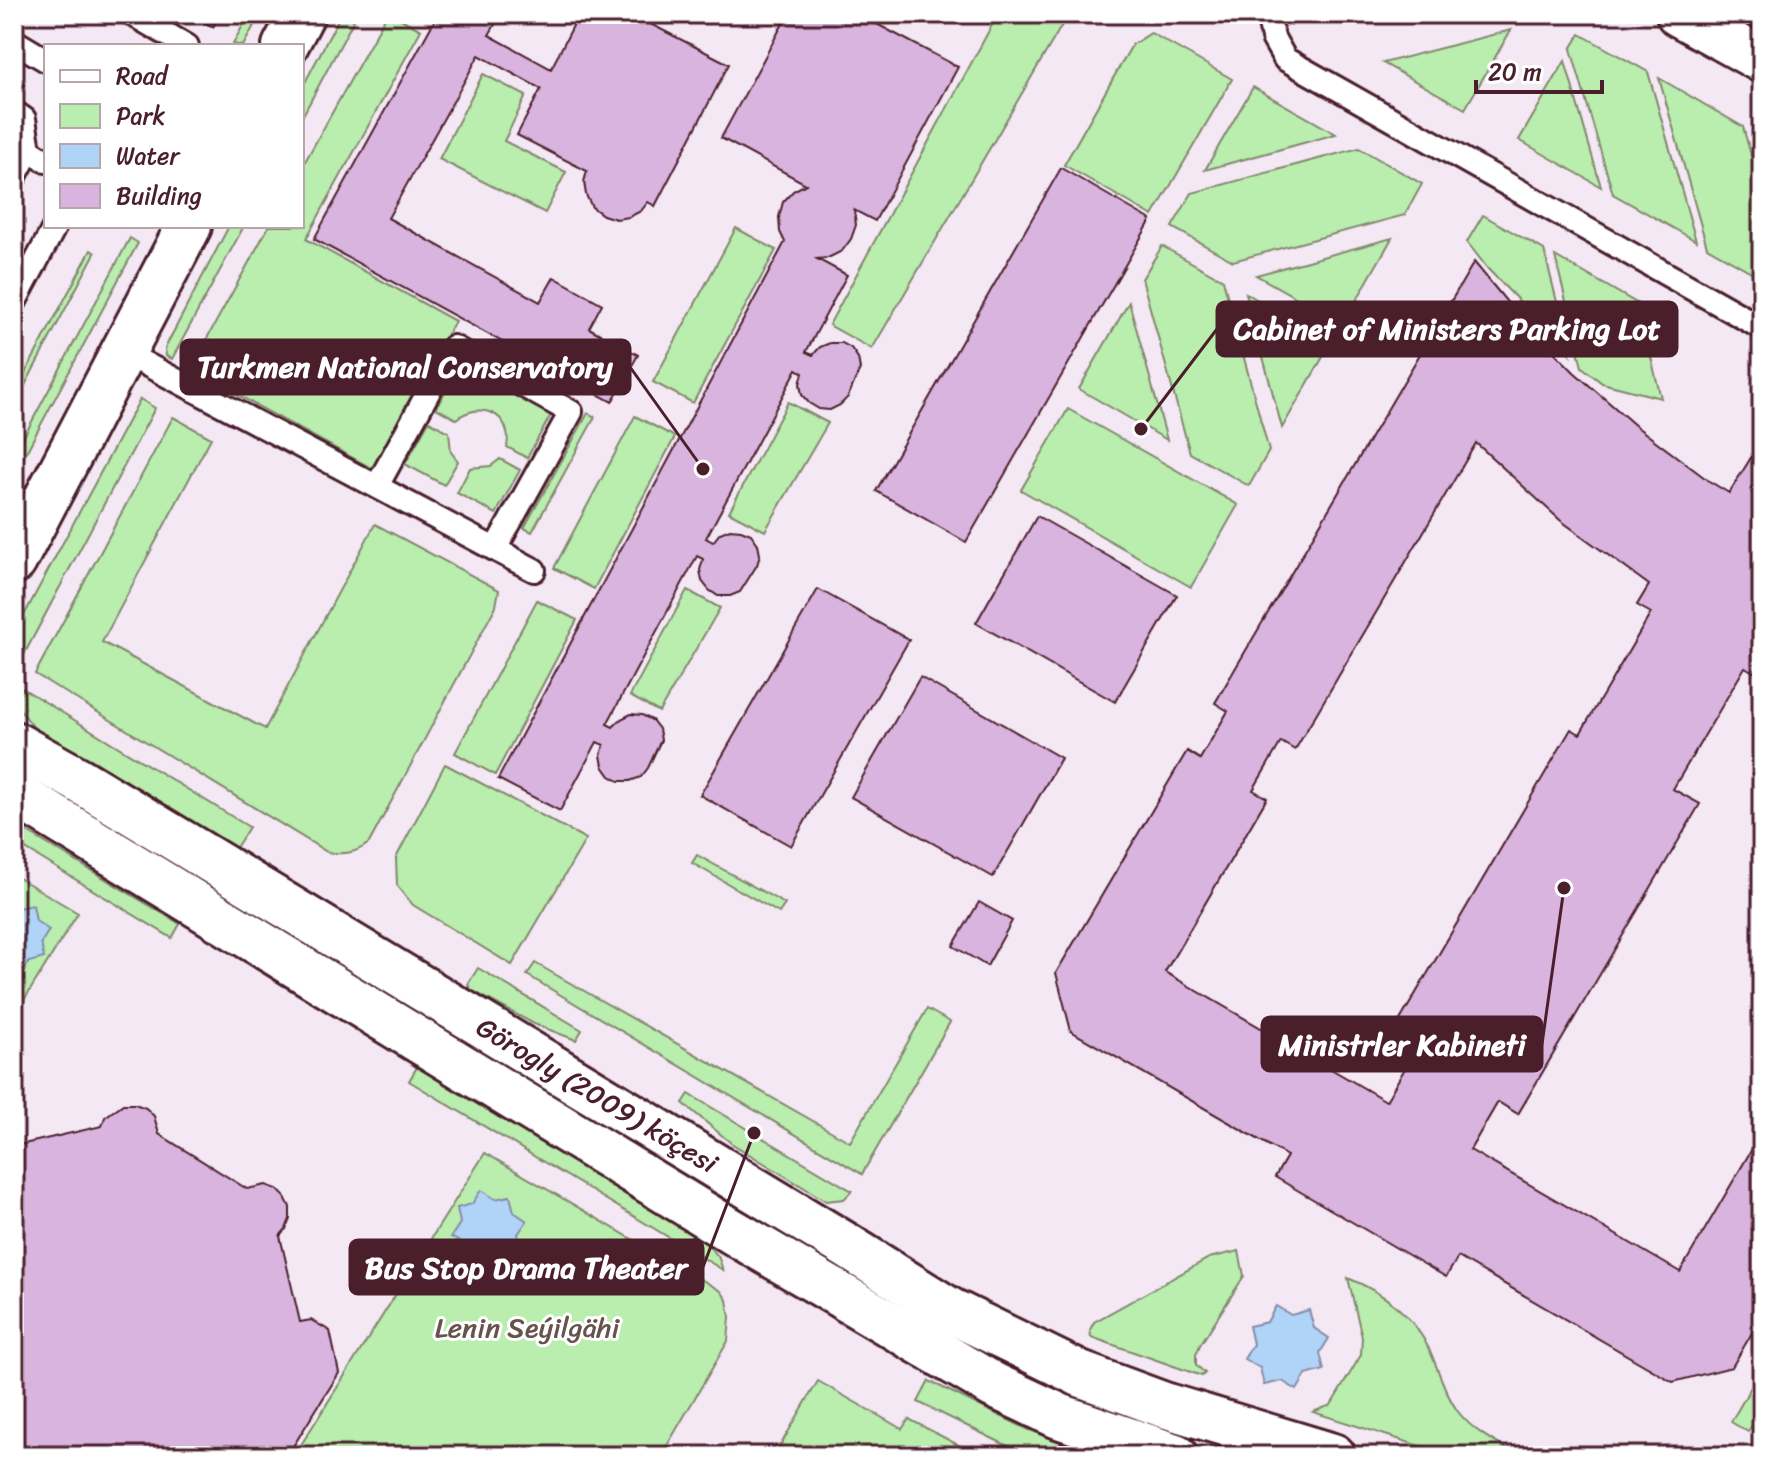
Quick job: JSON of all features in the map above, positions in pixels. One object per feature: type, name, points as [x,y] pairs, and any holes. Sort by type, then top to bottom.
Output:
[{"type":"street","points":[[286,44],[302,14]]},
{"type":"street","points":[[1679,14],[1762,60]]},
{"type":"street","points":[[14,561],[123,352],[179,230]]},
{"type":"street","name":"Görogly (2009) köçesi","points":[[14,744],[91,787],[949,1310],[1080,1374],[1164,1405],[1333,1456]]},
{"type":"street","name":"Görogly (2009) köçesi","points":[[14,793],[704,1215],[954,1363],[1059,1416],[1175,1456]]},
{"type":"lane","points":[[132,14],[184,44]]},
{"type":"lane","points":[[1268,14],[1273,38],[1285,59],[1762,328]]},
{"type":"lane","points":[[14,41],[44,59]]},
{"type":"lane","points":[[14,112],[24,119],[37,156],[14,178]]},
{"type":"lane","points":[[14,303],[54,228]]},
{"type":"lane","points":[[377,486],[453,347],[571,412],[495,549]]},
{"type":"lane","points":[[123,352],[534,570]]},
{"type":"green space","points":[[249,14],[260,14],[244,44],[233,44]]},
{"type":"green space","points":[[341,14],[357,14],[304,113],[304,84]]},
{"type":"green space","points":[[387,14],[421,30],[306,239],[455,321],[373,469],[190,369],[268,228],[304,228],[304,163]]},
{"type":"green space","points":[[998,14],[1042,14],[1062,25],[872,349],[829,325]]},
{"type":"green space","points":[[1511,30],[1465,109],[1383,63]]},
{"type":"green space","points":[[1151,33],[1232,79],[1153,216],[1064,165],[1132,45]]},
{"type":"green space","points":[[1580,34],[1648,72],[1696,241],[1613,194],[1571,49]]},
{"type":"green space","points":[[1565,61],[1601,187],[1519,140]]},
{"type":"green space","points":[[483,74],[526,96],[504,141],[566,172],[545,213],[439,159]]},
{"type":"green space","points":[[1659,78],[1743,127],[1762,194],[1762,278],[1707,247]]},
{"type":"green space","points":[[1253,87],[1336,134],[1205,170]]},
{"type":"green space","points":[[1359,148],[1422,184],[1405,215],[1233,261],[1172,227],[1192,193]]},
{"type":"green space","points":[[1483,215],[1544,250],[1570,354],[1488,269],[1467,242]]},
{"type":"green space","points":[[228,228],[243,228],[172,359],[166,356],[165,348]]},
{"type":"green space","points":[[736,228],[776,250],[693,403],[653,382]]},
{"type":"green space","points":[[130,238],[138,243],[14,475],[14,455]]},
{"type":"green space","points":[[1392,238],[1343,324],[1256,275]]},
{"type":"green space","points":[[1162,246],[1223,280],[1269,451],[1249,486],[1190,453],[1142,279]]},
{"type":"green space","points":[[91,250],[95,253],[14,406],[14,394]]},
{"type":"green space","points":[[1555,256],[1638,304],[1661,398],[1602,383],[1582,367]]},
{"type":"green space","points":[[1246,293],[1331,343],[1282,428]]},
{"type":"green space","points":[[1129,302],[1167,440],[1079,389]]},
{"type":"green space","points":[[461,363],[552,413],[527,458],[507,447],[505,426],[493,414],[475,411],[456,419],[436,408]]},
{"type":"green space","points":[[140,399],[155,408],[19,664],[14,661],[14,634]]},
{"type":"green space","points":[[788,402],[828,423],[765,531],[729,512]]},
{"type":"green space","points":[[1068,409],[1238,505],[1191,587],[1021,490]]},
{"type":"green space","points":[[588,413],[595,417],[532,532],[524,528]]},
{"type":"green space","points":[[635,416],[675,437],[594,589],[554,568]]},
{"type":"green space","points":[[173,417],[211,438],[102,642],[265,729],[375,524],[499,590],[496,606],[369,843],[359,849],[344,853],[327,852],[35,674]]},
{"type":"green space","points":[[429,421],[449,432],[451,452],[458,461],[444,485],[405,464]]},
{"type":"green space","points":[[500,459],[520,470],[496,514],[457,493],[470,468],[491,466]]},
{"type":"green space","points":[[687,590],[720,608],[659,712],[630,696]]},
{"type":"green space","points":[[537,600],[577,620],[495,775],[455,753]]},
{"type":"green space","points":[[14,683],[249,827],[234,851],[35,729],[14,702]]},
{"type":"green space","points":[[445,764],[586,839],[512,965],[413,905],[397,885],[396,858]]},
{"type":"green space","points":[[14,824],[180,924],[172,938],[14,842]]},
{"type":"green space","points":[[697,855],[785,904],[779,913],[692,863]]},
{"type":"green space","points":[[14,875],[78,913],[14,1016]]},
{"type":"green space","points":[[535,963],[850,1142],[927,1009],[950,1022],[862,1174],[527,975]]},
{"type":"green space","points":[[478,968],[582,1030],[576,1040],[534,1024],[471,990],[468,984]]},
{"type":"green space","points":[[417,1067],[703,1240],[718,1256],[723,1270],[409,1081]]},
{"type":"green space","points":[[689,1094],[852,1191],[844,1199],[826,1201],[731,1143],[683,1103]]},
{"type":"green space","name":"Lenin Seýilgähi","points":[[485,1153],[721,1291],[727,1300],[730,1317],[728,1341],[661,1456],[294,1456]]},
{"type":"green space","points":[[1239,1251],[1244,1276],[1200,1345],[1196,1365],[1205,1373],[1202,1376],[1091,1337],[1094,1322],[1209,1258]]},
{"type":"green space","points":[[1348,1278],[1385,1298],[1406,1316],[1423,1338],[1459,1413],[1479,1432],[1520,1456],[1451,1456],[1313,1412],[1331,1405],[1361,1355],[1362,1337]]},
{"type":"green space","points":[[1762,1368],[1762,1408],[1748,1432],[1731,1422]]},
{"type":"green space","points":[[818,1381],[902,1429],[909,1419],[979,1456],[774,1456]]},
{"type":"green space","points":[[929,1381],[1027,1429],[1098,1456],[1032,1456],[1018,1451],[918,1402]]},
{"type":"water","points":[[33,905],[36,921],[49,930],[41,943],[44,958],[29,962],[20,975],[14,971],[14,907]]},
{"type":"water","points":[[481,1190],[495,1199],[510,1196],[514,1212],[527,1221],[518,1234],[521,1250],[506,1253],[497,1266],[484,1257],[468,1260],[465,1245],[451,1237],[460,1223],[457,1208],[472,1204]]},
{"type":"water","points":[[1276,1306],[1291,1315],[1309,1310],[1314,1328],[1329,1338],[1320,1353],[1324,1370],[1306,1375],[1297,1390],[1282,1381],[1264,1385],[1260,1368],[1244,1359],[1253,1344],[1249,1326],[1267,1322]]},
{"type":"building","points":[[190,14],[221,14],[213,27]]},
{"type":"building","points":[[438,14],[501,14],[489,35],[551,69],[579,14],[631,14],[729,64],[655,206],[648,202],[641,211],[616,219],[592,207],[584,182],[587,171],[517,135],[541,89],[479,55],[388,218],[540,302],[554,277],[602,304],[589,328],[638,355],[612,402],[314,239]]},
{"type":"building","points":[[788,14],[858,14],[958,67],[875,221],[854,210],[856,225],[842,251],[828,258],[817,259],[847,275],[806,352],[813,355],[820,347],[830,343],[842,343],[851,348],[858,358],[860,369],[848,397],[830,410],[819,409],[802,395],[800,384],[803,373],[797,369],[706,538],[713,542],[720,533],[730,529],[751,534],[758,544],[760,555],[757,565],[740,592],[718,596],[702,581],[700,570],[703,559],[697,556],[607,724],[613,727],[631,714],[652,720],[659,729],[661,740],[648,768],[641,777],[619,781],[610,776],[603,766],[601,755],[604,745],[597,742],[560,811],[498,779],[785,242],[780,232],[779,217],[783,202],[793,191],[806,184],[721,138]]},
{"type":"building","points":[[1061,168],[1151,220],[966,542],[876,491]]},
{"type":"building","points":[[1474,262],[1515,312],[1574,372],[1637,427],[1709,481],[1729,493],[1762,440],[1762,677],[1745,667],[1673,789],[1700,804],[1518,1114],[1498,1102],[1470,1150],[1680,1272],[1762,1132],[1762,1316],[1732,1367],[1673,1382],[1458,1257],[1446,1277],[1275,1177],[1287,1156],[1071,1031],[1056,973],[1187,751],[1200,759],[1228,711],[1215,703]],"holes":[[[1476,443],[1560,520],[1649,585],[1637,605],[1651,613],[1580,734],[1571,729],[1389,1039],[1414,1053],[1386,1101],[1165,972],[1267,798],[1253,790],[1281,742],[1295,750]]]},
{"type":"building","points":[[1037,516],[1177,595],[1115,702],[976,623]]},
{"type":"building","points":[[818,589],[909,640],[791,846],[700,795]]},
{"type":"building","points":[[920,677],[1061,758],[993,877],[851,797]]},
{"type":"building","points":[[979,902],[1012,921],[987,966],[953,946]]},
{"type":"building","points":[[123,1104],[146,1108],[154,1116],[159,1134],[247,1189],[266,1185],[277,1189],[290,1207],[290,1219],[280,1236],[300,1322],[311,1320],[330,1331],[339,1373],[287,1456],[216,1456],[209,1451],[206,1456],[14,1456],[14,1139],[15,1146],[102,1126],[105,1117]]},
{"type":"place","name":"Cabinet of Ministers Parking Lot","points":[[1141,429]]},
{"type":"place","name":"Turkmen National Conservatory","points":[[703,469]]},
{"type":"place","name":"Ministrler Kabineti","points":[[1564,888]]},
{"type":"place","name":"Bus Stop Drama Theater","points":[[754,1133]]}]
